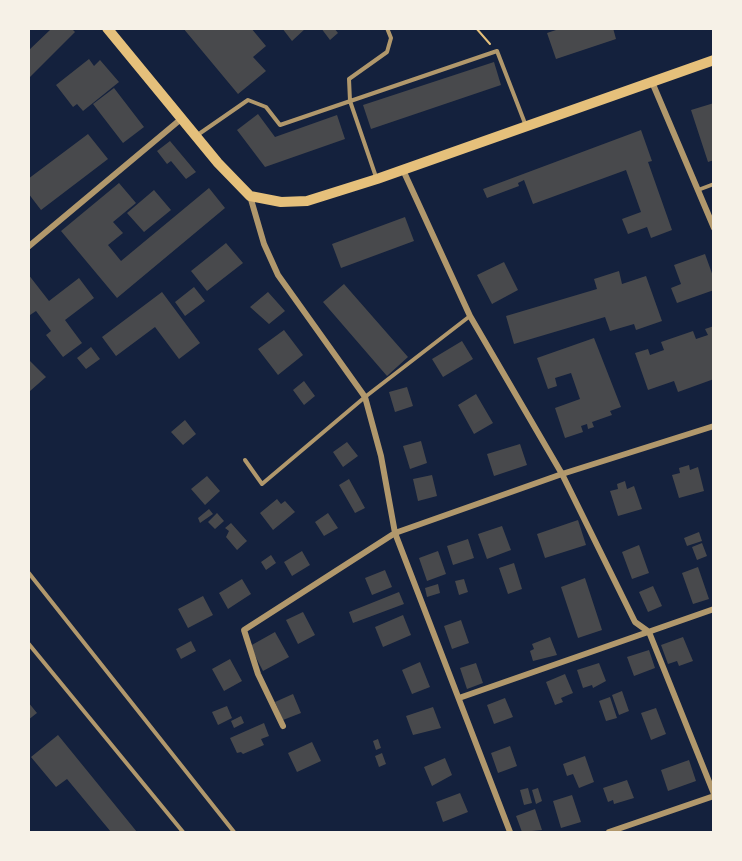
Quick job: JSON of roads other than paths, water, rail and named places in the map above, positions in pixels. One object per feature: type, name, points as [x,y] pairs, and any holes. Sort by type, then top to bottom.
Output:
[{"type":"main road","points":[[106,28],[196,136],[250,196],[281,202],[307,201],[377,179],[714,60]]},
{"type":"street","points":[[652,82],[714,228]]},
{"type":"street","points":[[28,247],[182,119]]},
{"type":"street","points":[[403,170],[470,316],[562,474],[635,622],[649,632],[714,795],[609,832]]},
{"type":"street","points":[[250,196],[264,244],[278,275],[365,397],[381,456],[395,533],[510,832]]},
{"type":"street","points":[[283,726],[258,674],[244,630],[395,533],[562,474],[714,426]]},
{"type":"street","points":[[459,698],[714,609]]},
{"type":"lane","points":[[377,179],[350,101],[349,79],[387,52],[391,38],[387,28]]},
{"type":"lane","points":[[196,136],[248,100],[266,107],[280,125],[497,51],[526,127]]},
{"type":"lane","points":[[697,190],[714,184]]},
{"type":"lane","points":[[245,460],[262,484],[365,397],[470,316]]},
{"type":"lane","points":[[28,572],[234,832]]},
{"type":"lane","points":[[28,643],[183,832]]}]
